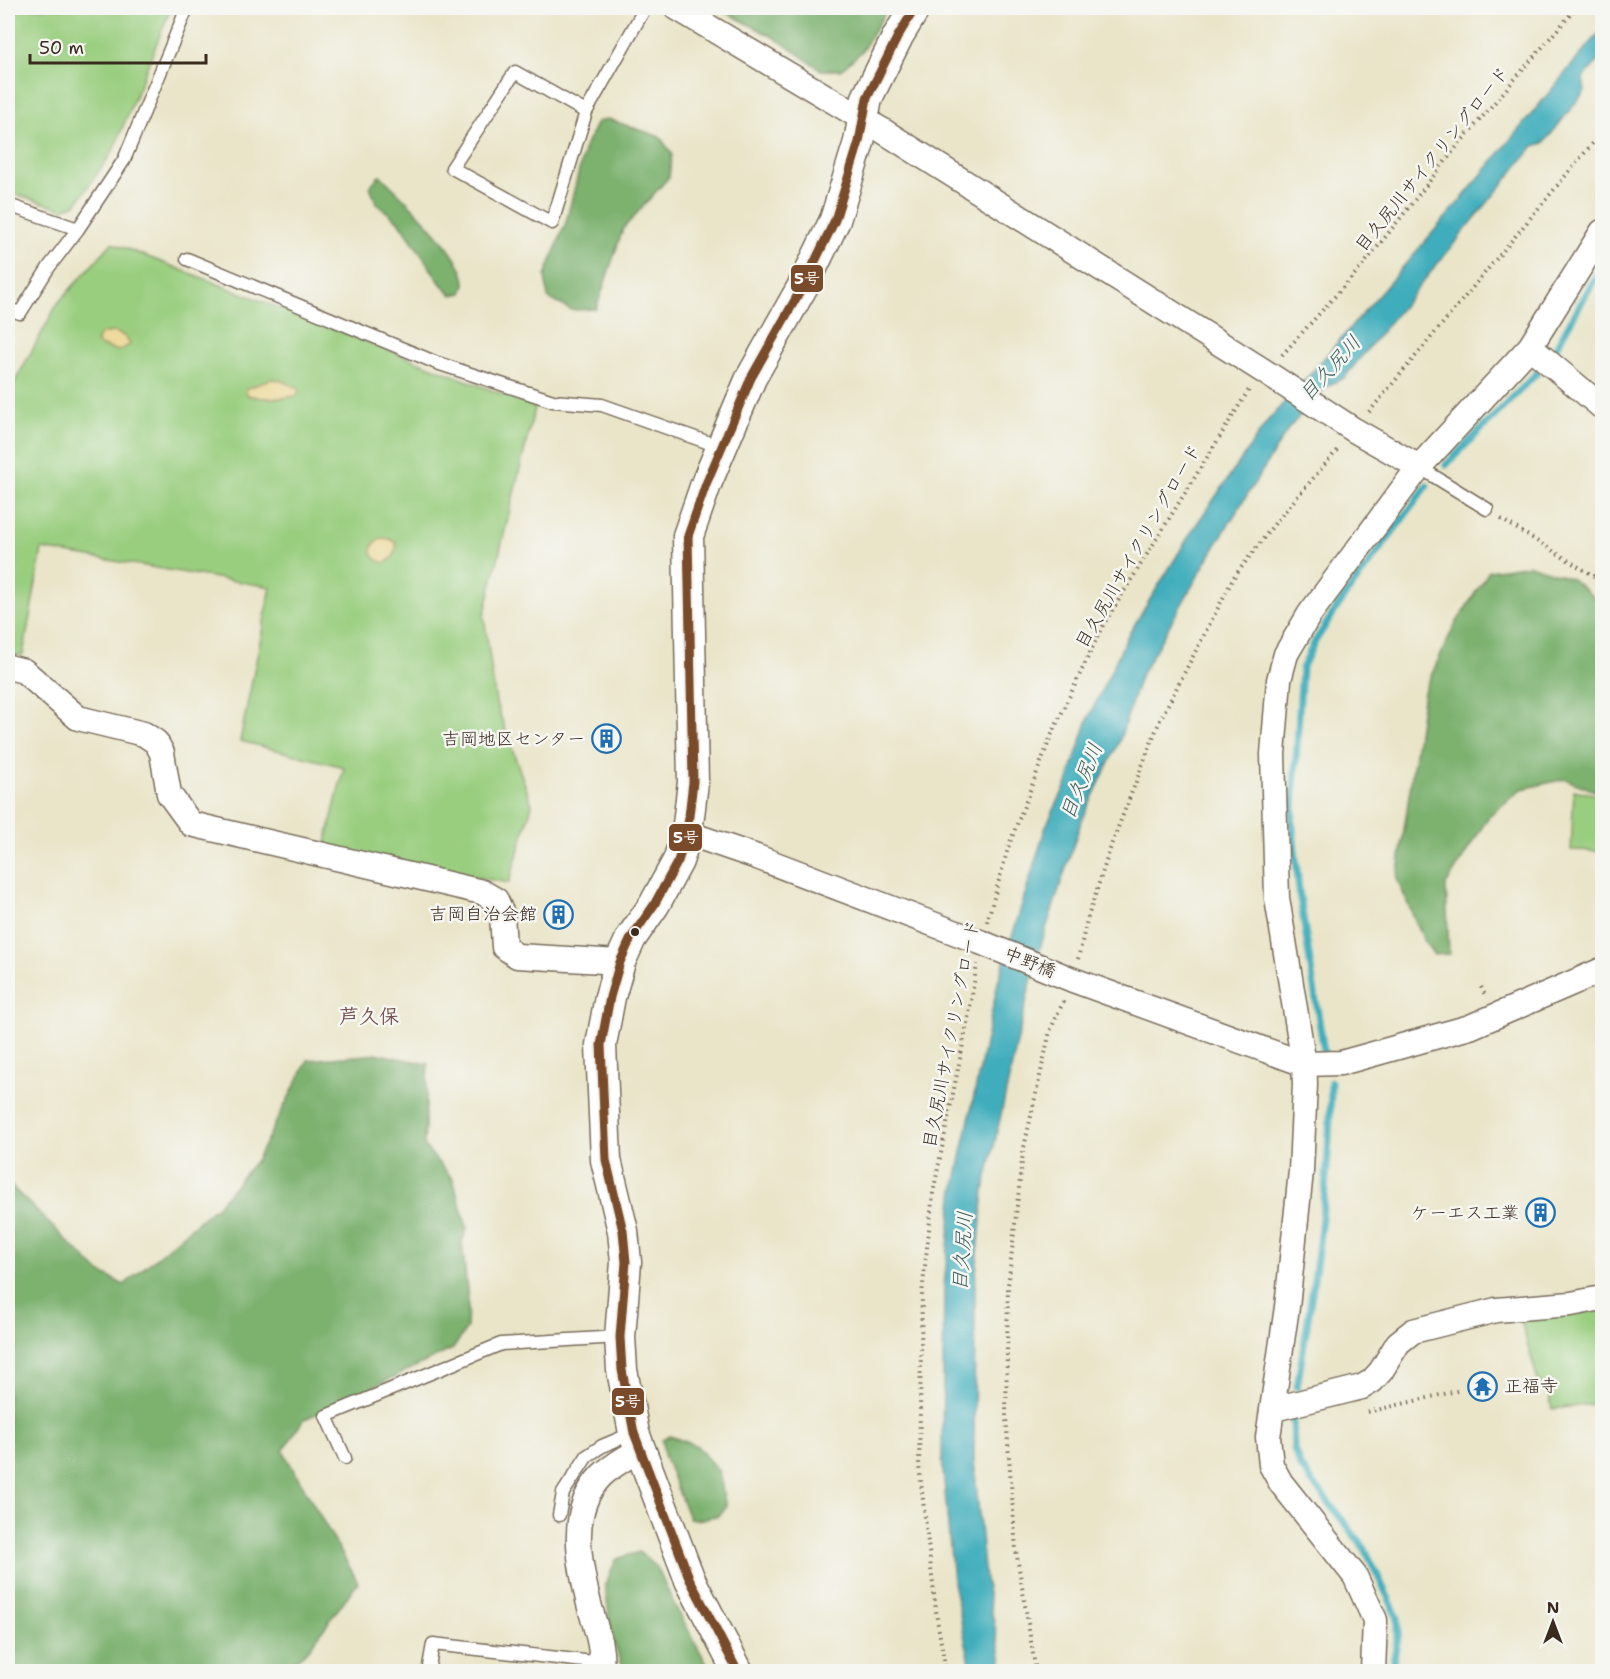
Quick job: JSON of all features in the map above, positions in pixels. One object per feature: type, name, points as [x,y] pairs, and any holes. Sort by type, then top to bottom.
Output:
[{"type":"street","points":[[677,8],[862,120],[1264,371],[1351,428],[1419,467]]},
{"type":"street","points":[[738,1671],[690,1580],[636,1441],[622,1370],[620,1336],[626,1262],[623,1231],[606,1160],[602,1045],[610,997],[620,962],[631,938],[654,905],[678,861],[687,833],[693,782],[688,536],[751,378],[804,284],[835,220],[859,142],[867,98],[898,36],[915,8]]},
{"type":"street","points":[[1373,1671],[1375,1620],[1355,1576],[1281,1483],[1271,1465],[1269,1437],[1287,1307],[1301,1171],[1305,1084],[1304,1064],[1277,898],[1273,754],[1279,680],[1286,654],[1309,615],[1419,467],[1530,347],[1602,232]]},
{"type":"street","points":[[1530,347],[1602,407]]},
{"type":"street","points":[[8,667],[24,671],[78,718],[144,734],[156,742],[162,753],[169,794],[191,824],[482,892],[496,900],[502,914],[504,947],[517,956],[620,962]]},
{"type":"street","name":"中野橋","points":[[687,833],[758,857],[1073,980],[1304,1064]]},
{"type":"street","points":[[1304,1064],[1341,1063],[1470,1028],[1602,970]]},
{"type":"street","points":[[1274,1409],[1362,1387],[1372,1381],[1398,1343],[1413,1331],[1496,1310],[1571,1304],[1602,1298]]},
{"type":"street","points":[[602,1667],[598,1634],[589,1604],[578,1537],[585,1501],[601,1476],[636,1441]]},
{"type":"lane","points":[[8,309],[20,313],[49,267],[78,229],[124,160],[187,8]]},
{"type":"lane","points":[[586,112],[515,72],[452,168],[552,223],[586,112],[645,8]]},
{"type":"lane","points":[[8,205],[78,229]]},
{"type":"lane","points":[[187,259],[437,363],[553,401],[602,405],[722,448]]},
{"type":"lane","points":[[1419,467],[1487,510]]},
{"type":"lane","points":[[345,1458],[326,1416],[501,1344],[620,1336]]},
{"type":"lane","points":[[559,1515],[564,1493],[587,1456],[602,1446],[636,1441]]},
{"type":"lane","points":[[428,1671],[433,1644],[602,1667]]},
{"type":"path","name":"目久尻川サイクリングロード","points":[[946,1671],[937,1619],[920,1466],[922,1294],[933,1193],[983,943],[1010,845],[1051,736],[1102,627],[1222,430],[1264,371],[1280,357],[1364,264],[1459,144],[1576,8]]},
{"type":"path","points":[[1036,1671],[1016,1550],[1006,1417],[1008,1286],[1023,1152],[1050,1031],[1073,980],[1087,920],[1112,843],[1160,720],[1234,577],[1351,428],[1602,132]]},
{"type":"path","points":[[1487,510],[1602,582]]},
{"type":"path","points":[[1362,1413],[1461,1390]]},
{"type":"green space","points":[[8,8],[171,8],[113,151],[76,204],[63,209],[8,192]]},
{"type":"green space","points":[[718,8],[888,8],[862,51],[841,70],[821,70],[775,38]]},
{"type":"green space","points":[[608,119],[660,137],[672,154],[669,177],[623,229],[596,309],[571,310],[548,298],[545,276],[566,222],[585,147],[597,122]]},
{"type":"green space","points":[[380,175],[444,242],[462,272],[465,284],[462,293],[452,295],[441,284],[400,223],[376,203],[370,186]]},
{"type":"green space","points":[[112,243],[535,407],[484,616],[496,703],[532,805],[509,883],[324,851],[344,767],[240,741],[271,587],[42,549],[23,655],[8,655],[8,391],[58,303]]},
{"type":"green space","points":[[1530,565],[1572,579],[1602,604],[1602,794],[1565,779],[1522,789],[1489,816],[1446,885],[1449,954],[1434,955],[1424,941],[1397,879],[1424,691],[1453,628],[1489,571]]},
{"type":"green space","points":[[1574,790],[1602,796],[1602,851],[1571,850]]},
{"type":"green space","points":[[379,1054],[428,1064],[424,1146],[453,1179],[467,1228],[462,1242],[468,1299],[467,1328],[453,1349],[303,1420],[283,1451],[358,1582],[309,1649],[282,1671],[8,1671],[8,1183],[98,1271],[124,1285],[219,1204],[257,1159],[308,1060]]},
{"type":"green space","points":[[1602,1307],[1602,1381],[1596,1382],[1594,1404],[1552,1409],[1549,1392],[1538,1381],[1522,1324],[1526,1316]]},
{"type":"green space","points":[[670,1436],[697,1446],[719,1472],[726,1507],[719,1515],[698,1520],[689,1518],[664,1455],[662,1440]]},
{"type":"green space","points":[[639,1552],[657,1567],[673,1602],[711,1671],[623,1671],[612,1636],[605,1586],[616,1559]]},
{"type":"sand","points":[[113,332],[127,339],[130,345],[118,351],[96,342],[100,334]]},
{"type":"sand","points":[[271,379],[298,388],[299,392],[296,396],[278,398],[247,395],[246,389]]},
{"type":"sand","points":[[381,538],[390,539],[396,543],[394,555],[385,563],[376,558],[372,552],[373,545]]},
{"type":"water","name":"目久尻川","points":[[1602,30],[1602,57],[1583,78],[1585,91],[1544,143],[1534,146],[1344,378],[1327,386],[1289,428],[1217,543],[1140,677],[1119,742],[1082,819],[1042,941],[1029,989],[984,1191],[975,1285],[974,1460],[985,1579],[1004,1671],[972,1672],[953,1582],[942,1459],[944,1286],[953,1195],[998,982],[1046,826],[1067,783],[1088,719],[1128,635],[1194,528],[1269,419],[1459,202]]},
{"type":"waterway","points":[[1555,349],[1602,266]]},
{"type":"waterway","points":[[1446,465],[1537,373]]},
{"type":"waterway","points":[[1324,1052],[1299,891],[1292,819],[1302,669],[1314,643],[1342,600],[1427,486]]},
{"type":"waterway","points":[[1297,1387],[1324,1197],[1331,1082]]},
{"type":"waterway","points":[[1293,1420],[1294,1449],[1300,1466],[1365,1549],[1398,1618],[1398,1637],[1391,1672]]},
{"type":"transit line","name":"5号","points":[[738,1672],[690,1580],[634,1433],[622,1370],[620,1337],[626,1262],[623,1231],[606,1160],[601,1045],[610,997],[620,962],[631,938],[654,905],[678,861],[687,833],[693,782],[688,536],[706,484],[751,378],[804,284],[835,220],[859,142],[867,98],[898,36],[915,8]]},
{"type":"place","name":"吉岡地区センター","points":[[606,739]]},
{"type":"place","name":"吉岡自治会館","points":[[558,914]]},
{"type":"place","name":"ケーエス工業","points":[[1540,1213]]},
{"type":"place","name":"正福寺","points":[[1483,1386]]},
{"type":"district","name":"芦久保","points":[[369,1016]]}]
